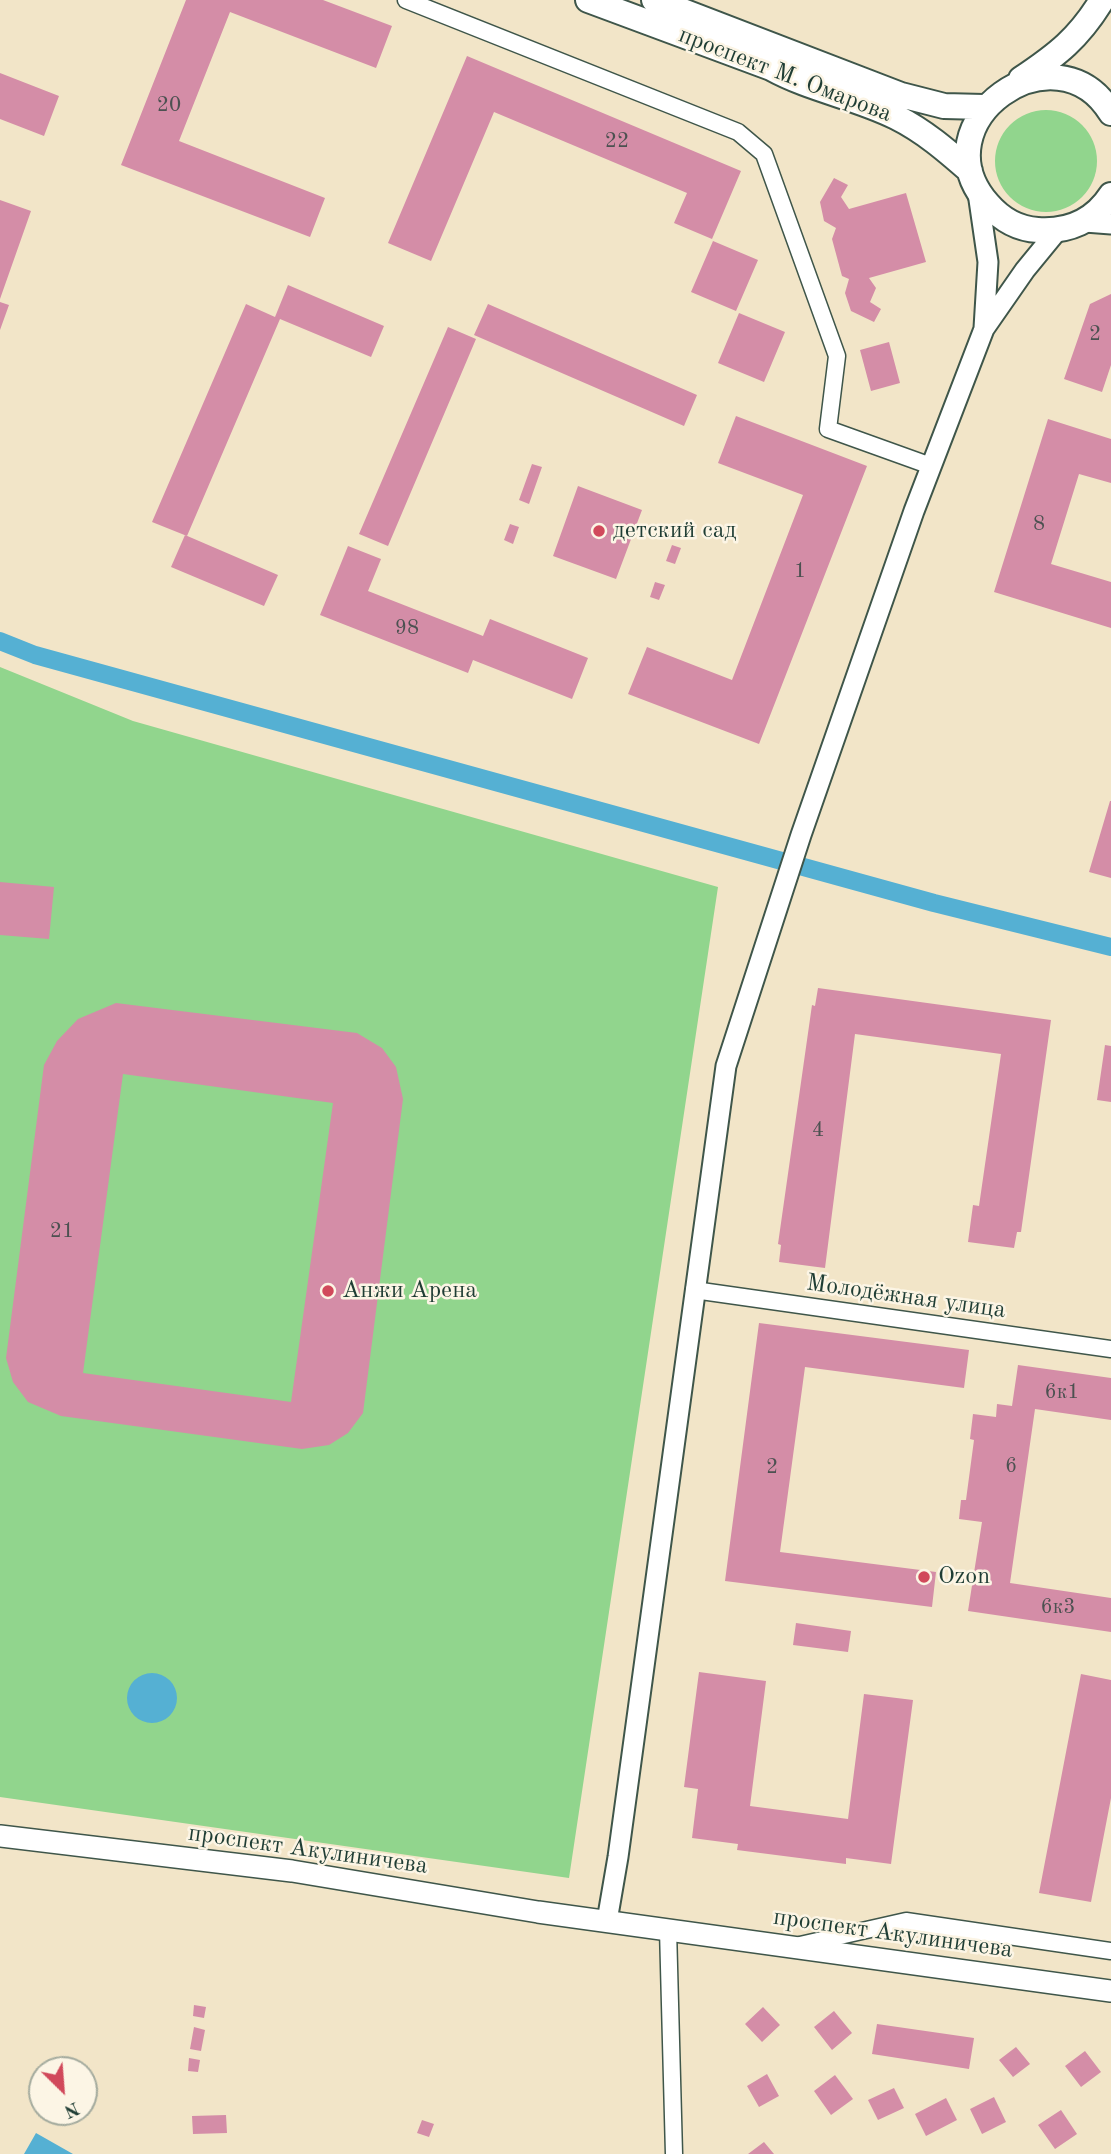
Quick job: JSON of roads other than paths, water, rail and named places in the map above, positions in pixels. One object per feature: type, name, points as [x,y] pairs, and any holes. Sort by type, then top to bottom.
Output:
[{"type":"main road","name":"проспект М. Омарова","points":[[588,0],[771,68],[798,83],[894,116],[932,137],[974,182],[999,216],[1026,230],[1057,231]]},
{"type":"main road","name":"проспект М. Омарова","points":[[653,0],[901,95],[944,106],[984,107]]},
{"type":"main road","points":[[974,182],[968,149],[973,127],[984,107],[1062,52],[1089,22],[1102,0]]},
{"type":"main road","points":[[1013,84],[1039,77],[1066,80],[1090,91],[1111,107]]},
{"type":"main road","points":[[1057,231],[1084,222],[1103,207],[1111,195]]},
{"type":"main road","name":"проспект Акулиничева","points":[[0,1836],[292,1871],[607,1921],[1111,1991]]},
{"type":"street","points":[[406,0],[738,131],[764,154],[837,356],[828,429],[931,466]]},
{"type":"street","points":[[974,182],[988,262],[984,329]]},
{"type":"street","points":[[1084,222],[1111,224]]},
{"type":"street","points":[[607,1921],[726,1066],[801,835],[931,466],[984,329],[1025,270],[1057,231]]},
{"type":"street","name":"Молодёжная улица","points":[[694,1290],[1111,1349]]},
{"type":"street","points":[[791,1946],[906,1921],[1111,1951]]},
{"type":"street","points":[[668,1929],[674,2154]]},
{"type":"water","points":[[152,1673],[170,1680],[177,1698],[170,1716],[152,1723],[134,1716],[127,1698],[134,1680]]},
{"type":"water","points":[[36,2133],[73,2154],[24,2154]]},
{"type":"waterway","points":[[0,641],[35,655],[934,903],[1111,947]]},
{"type":"place","name":"детский сад","points":[[599,531]]},
{"type":"place","name":"Анжи Арена","points":[[328,1291]]},
{"type":"place","name":"Ozon","points":[[924,1577]]}]
